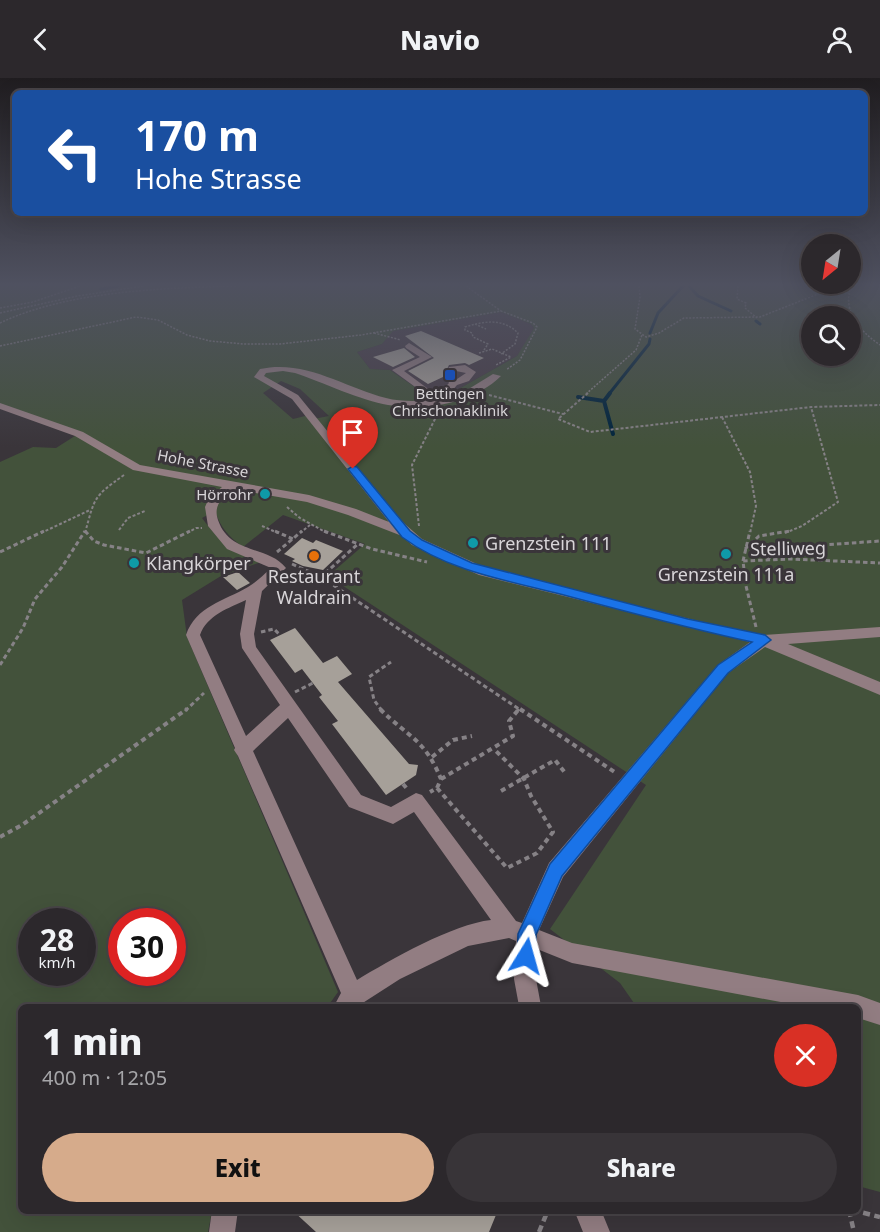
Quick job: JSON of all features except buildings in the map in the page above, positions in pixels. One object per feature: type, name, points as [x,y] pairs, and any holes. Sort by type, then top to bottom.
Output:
[{"type":"street","points":[[409,346],[427,357],[397,370],[438,400],[454,383]]},
{"type":"street","name":"Hohe Strasse","points":[[412,538],[295,397],[259,377],[263,371],[284,368],[387,402],[455,399],[496,376]]},
{"type":"street","name":"Hohe Strasse","points":[[0,406],[79,434],[137,468],[276,492],[331,505],[412,538],[484,572],[710,629],[765,640]]},
{"type":"street","points":[[231,485],[214,500],[211,507],[215,527],[232,546],[271,557],[279,568],[255,589],[205,615],[194,628],[195,644],[349,1001],[392,971],[465,936],[482,931],[518,931],[572,953],[842,1004]]},
{"type":"street","points":[[255,589],[247,634],[249,648],[355,801],[393,816],[413,798],[518,931],[530,1004]]},
{"type":"street","points":[[518,931],[556,870],[723,669],[765,640],[880,632]]},
{"type":"street","points":[[765,640],[880,689]]},
{"type":"street","points":[[242,750],[289,707]]},
{"type":"street","points":[[861,1008],[880,1014]]},
{"type":"street","points":[[222,1232],[224,1214]]},
{"type":"street","points":[[589,1214],[597,1232]]},
{"type":"path","points":[[0,346],[29,340]]},
{"type":"path","points":[[206,340],[244,344],[280,344],[315,340]]},
{"type":"path","points":[[399,340],[409,346]]},
{"type":"path","points":[[479,353],[488,344],[480,340]]},
{"type":"path","points":[[501,354],[517,340]]},
{"type":"path","points":[[496,376],[520,360],[530,340]]},
{"type":"path","points":[[640,340],[636,350],[558,419],[590,432],[811,407],[880,405]]},
{"type":"path","points":[[484,350],[495,350],[511,357],[497,366],[494,365]]},
{"type":"path","points":[[470,390],[563,414]]},
{"type":"path","points":[[412,538],[419,522],[412,465],[439,412],[438,400]]},
{"type":"path","points":[[745,549],[759,536],[779,536],[798,530],[838,502],[811,407]]},
{"type":"path","points":[[722,417],[750,472],[756,506],[742,561]]},
{"type":"path","points":[[0,665],[23,628],[35,599],[62,567],[85,531],[90,510],[100,492],[117,478],[137,468]]},
{"type":"path","points":[[276,492],[294,514],[310,525],[358,544],[428,562]]},
{"type":"path","points":[[0,552],[90,510]]},
{"type":"path","points":[[119,530],[128,518],[145,511]]},
{"type":"path","points":[[310,525],[271,557],[321,577],[630,783]]},
{"type":"path","points":[[262,526],[292,539]]},
{"type":"path","points":[[85,531],[94,541],[104,545],[146,553],[196,528],[215,527]]},
{"type":"path","points":[[767,560],[779,548],[829,543],[880,542]]},
{"type":"path","points":[[321,577],[358,544]]},
{"type":"path","name":"Stelliweg","points":[[765,640],[757,631],[742,561],[791,558],[880,562]]},
{"type":"path","points":[[391,662],[369,677],[369,684],[376,702],[385,715],[423,744],[432,757],[441,779]]},
{"type":"path","points":[[0,837],[22,825],[193,705],[213,684]]},
{"type":"path","points":[[413,798],[436,788],[441,779],[513,736],[509,721],[519,709]]},
{"type":"path","points":[[432,757],[453,740],[472,736]]},
{"type":"path","points":[[436,788],[507,868],[537,852],[553,832],[531,796],[524,779],[494,749]]},
{"type":"path","points":[[501,791],[555,760],[566,774]]},
{"type":"path","points":[[861,1213],[880,1217]]},
{"type":"path","points":[[539,1232],[546,1214]]},
{"type":"path","points":[[851,1214],[854,1232]]},
{"type":"shaded area","points":[[385,340],[527,340],[517,356],[448,395],[425,394],[390,370],[370,369],[357,352],[382,344]]},
{"type":"green space","points":[[0,340],[386,340],[382,344],[357,352],[370,369],[390,370],[425,394],[448,395],[517,356],[527,340],[801,340],[801,366],[861,366],[861,340],[880,340],[880,1192],[861,1187],[861,1004],[635,1004],[620,983],[550,929],[646,785],[328,576],[365,544],[283,515],[243,547],[226,531],[215,511],[202,518],[215,534],[227,546],[261,562],[221,576],[182,600],[187,637],[338,992],[329,1004],[18,1004],[18,1214],[211,1214],[208,1232],[0,1232],[0,462],[33,447],[56,448],[78,434],[0,406]],"holes":[[[281,381],[300,389],[329,416],[313,419],[309,415],[293,419],[263,393]]]},
{"type":"waterway","points":[[609,394],[649,344],[650,340]]},
{"type":"waterway","points":[[604,401],[610,393]]},
{"type":"waterway","points":[[578,397],[604,401]]},
{"type":"waterway","points":[[604,401],[613,434]]},
{"type":"place","name":"Bettingen Chrischonaklinik","points":[[450,375]]},
{"type":"place","name":"Hörrohr","points":[[265,494]]},
{"type":"place","name":"Grenzstein 111","points":[[473,543]]},
{"type":"place","name":"Grenzstein 111a","points":[[726,554]]},
{"type":"place","name":"Restaurant Waldrain","points":[[314,556]]},
{"type":"place","name":"Klangkörper","points":[[134,563]]},
{"type":"route","points":[[353,469],[406,534],[417,543],[468,566],[688,623],[765,640],[723,669],[615,802],[556,870],[527,934],[526,956]]}]
